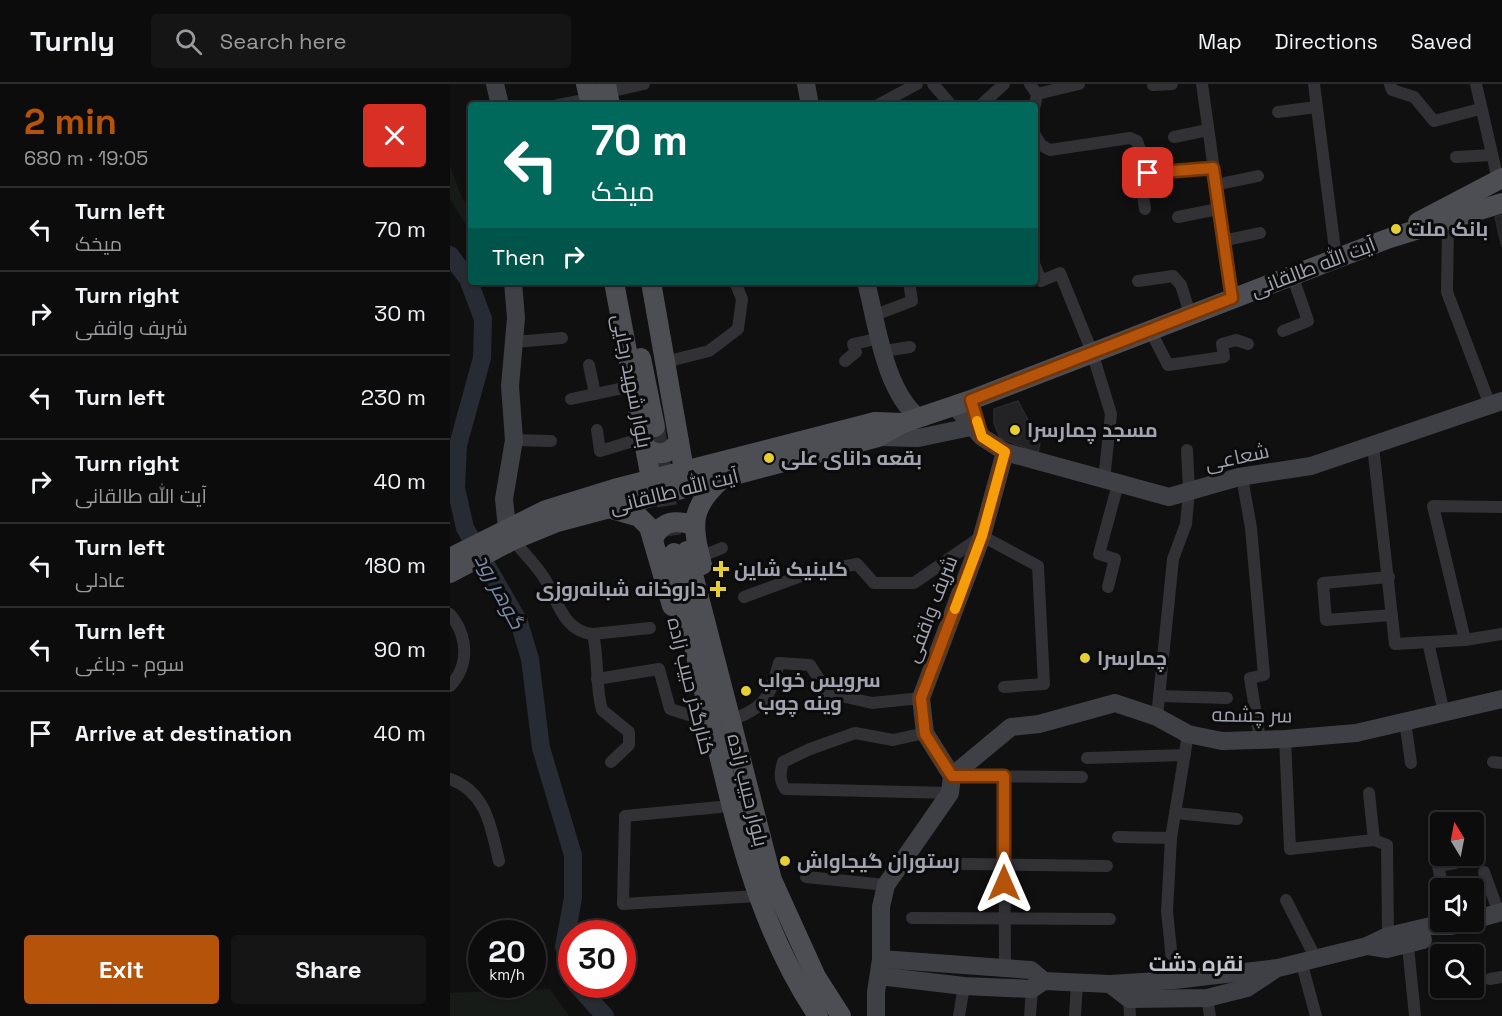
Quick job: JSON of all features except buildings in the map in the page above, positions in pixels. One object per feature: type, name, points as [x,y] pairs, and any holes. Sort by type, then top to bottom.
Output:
[{"type":"main road","name":"آیت الله طالقانی","points":[[1387,239],[1500,179]]},
{"type":"main road","name":"آیت الله طالقانی","points":[[450,573],[546,510],[684,470],[801,449],[897,425],[963,403],[1387,239],[1448,222],[1502,203]]},
{"type":"main road","name":"بلوار شهید رجایی","points":[[615,285],[633,386],[652,434]]},
{"type":"main road","name":"بلوار شهید رجایی","points":[[627,285],[652,434]]},
{"type":"main road","name":"بلوار شهید رجایی","points":[[641,285],[652,434],[651,479]]},
{"type":"main road","name":"بلوار شهید رجایی","points":[[652,285],[684,470]]},
{"type":"main road","points":[[652,434],[652,453],[663,453],[674,448],[679,441]]},
{"type":"main road","name":"آیت الله طالقانی","points":[[450,558],[509,533],[722,479],[801,449]]},
{"type":"main road","points":[[654,537],[663,525],[671,522],[693,525],[706,493],[722,479]]},
{"type":"main road","name":"کنارگذر حبیب زاده","points":[[605,508],[639,517],[650,527],[734,864],[761,888]]},
{"type":"main road","name":"کنارگذر حبیب زاده","points":[[693,525],[687,553],[739,717],[765,825],[761,888]]},
{"type":"main road","name":"بلوار حبیب زاده","points":[[687,553],[761,888],[799,987],[818,1016]]},
{"type":"main road","name":"بلوار حبیب زاده","points":[[761,888],[841,1016]]},
{"type":"street","points":[[495,84],[499,102]]},
{"type":"street","points":[[570,102],[644,84]]},
{"type":"street","points":[[806,84],[809,102]]},
{"type":"street","points":[[884,102],[917,84]]},
{"type":"street","points":[[933,84],[948,102]]},
{"type":"street","points":[[984,102],[1004,84]]},
{"type":"street","points":[[1034,94],[1079,84]]},
{"type":"street","points":[[1153,85],[1172,84]]},
{"type":"street","points":[[1202,84],[1222,241],[1232,298]]},
{"type":"street","points":[[1314,84],[1336,258]]},
{"type":"street","points":[[1390,84],[1392,90],[1414,97],[1434,121],[1480,109]]},
{"type":"street","points":[[1476,84],[1480,109],[1500,179]]},
{"type":"street","points":[[1278,112],[1316,107]]},
{"type":"street","points":[[1174,137],[1208,130]]},
{"type":"street","points":[[1038,140],[1041,145],[1050,150],[1130,138],[1137,141],[1148,173]]},
{"type":"street","points":[[1456,157],[1492,155]]},
{"type":"street","points":[[1145,209],[1140,177],[1148,173],[1213,168]]},
{"type":"street","points":[[1215,185],[1258,176]]},
{"type":"street","points":[[1178,217],[1218,209]]},
{"type":"street","points":[[1448,222],[1447,292],[1496,403]]},
{"type":"street","points":[[1222,241],[1260,233]]},
{"type":"street","points":[[1038,274],[1041,281],[1060,273],[1092,352],[1111,414],[1111,482],[1100,554],[1114,559],[1108,587]]},
{"type":"street","points":[[1283,331],[1308,321],[1292,275]]},
{"type":"street","points":[[1138,281],[1173,276],[1181,285],[1190,314]]},
{"type":"street","points":[[513,285],[515,342],[510,386],[514,440],[504,499],[509,533],[544,577],[564,616],[572,625],[586,633],[593,634],[650,628]]},
{"type":"street","points":[[665,362],[710,351],[738,329],[742,298],[736,285]]},
{"type":"street","points":[[867,285],[889,371],[900,397],[897,425]]},
{"type":"street","points":[[874,315],[912,301],[909,285]]},
{"type":"street","points":[[1150,330],[1168,365],[1224,357],[1222,344],[1236,340],[1248,344]]},
{"type":"street","points":[[515,342],[561,338]]},
{"type":"street","points":[[845,362],[856,352],[853,344],[910,347]]},
{"type":"street","points":[[589,365],[595,394]]},
{"type":"street","points":[[889,371],[897,425],[918,438],[977,432]]},
{"type":"street","points":[[571,399],[633,386]]},
{"type":"street","name":"شعاعی","points":[[963,403],[977,432],[1005,452],[1169,497],[1242,477],[1311,465],[1496,403]]},
{"type":"street","points":[[597,430],[600,451],[652,434]]},
{"type":"street","points":[[514,440],[551,441]]},
{"type":"street","points":[[1373,446],[1395,644],[1465,640],[1502,634]]},
{"type":"street","points":[[1157,717],[1173,559],[1186,524],[1189,492],[1187,450]]},
{"type":"street","name":"شریف واقفی","points":[[951,784],[925,734],[921,698],[982,536],[1005,452]]},
{"type":"street","points":[[1242,477],[1251,528],[1264,675],[1250,678],[1260,740]]},
{"type":"street","points":[[1465,640],[1433,506],[1502,507]]},
{"type":"street","points":[[744,597],[809,573],[857,564],[874,583],[914,583],[982,536],[1038,566],[1044,684],[1004,687]]},
{"type":"street","points":[[687,553],[722,548]]},
{"type":"street","points":[[1389,577],[1323,583],[1326,620],[1392,615]]},
{"type":"street","points":[[450,614],[462,632],[465,662],[458,677],[450,686]]},
{"type":"street","points":[[593,634],[602,710],[629,732],[628,745],[611,762]]},
{"type":"street","points":[[1428,642],[1444,713]]},
{"type":"street","points":[[739,717],[756,710],[770,693],[779,663],[810,665],[828,693],[872,703],[921,698]]},
{"type":"street","points":[[597,680],[659,669],[670,709],[689,715]]},
{"type":"street","points":[[1159,696],[1227,698]]},
{"type":"street","name":"سر چشمه","points":[[886,885],[904,863],[951,784],[1011,727],[1039,724],[1115,703],[1157,717],[1188,734],[1222,741],[1285,740],[1356,733],[1502,699]]},
{"type":"street","points":[[1405,721],[1412,763]]},
{"type":"street","points":[[925,734],[893,740],[855,733],[810,749],[783,762],[779,777],[785,789],[951,784],[1004,776],[1082,777]]},
{"type":"street","points":[[1174,980],[1167,911],[1171,838],[1188,734]]},
{"type":"street","points":[[1285,740],[1290,849],[1374,840],[1387,845],[1388,936]]},
{"type":"street","points":[[1087,758],[1185,755]]},
{"type":"street","points":[[1004,776],[1005,967]]},
{"type":"street","points":[[450,779],[477,797],[487,813],[499,861]]},
{"type":"street","points":[[1369,793],[1374,840]]},
{"type":"street","points":[[720,807],[625,816],[623,904],[761,888]]},
{"type":"street","points":[[1175,813],[1237,819]]},
{"type":"street","points":[[1118,837],[1171,838]]},
{"type":"street","points":[[904,863],[1107,866]]},
{"type":"street","points":[[1484,872],[1500,913],[1484,917]]},
{"type":"street","points":[[806,876],[886,885],[882,907],[889,968],[876,992],[876,1016]]},
{"type":"street","points":[[1286,900],[1308,959],[1316,1016]]},
{"type":"street","points":[[912,918],[1110,919]]},
{"type":"street","points":[[1367,946],[1387,949],[1430,926]]},
{"type":"street","points":[[889,968],[964,986],[1110,984],[1174,980],[1278,968],[1367,946],[1388,936],[1407,938]]},
{"type":"street","points":[[1407,938],[1415,1016]]},
{"type":"street","points":[[889,968],[1005,967],[1031,970],[1038,985],[1030,1016]]},
{"type":"street","points":[[1110,984],[1130,1008],[1208,1007],[1247,988],[1278,968]]},
{"type":"street","points":[[1075,1016],[1077,983]]},
{"type":"street","points":[[959,1016],[964,986]]},
{"type":"shaded area","points":[[450,166],[462,198],[468,204],[468,228],[450,199]]},
{"type":"shaded area","points":[[546,989],[550,989],[569,1016],[450,1016],[450,993],[468,992],[468,998],[546,998]]},
{"type":"waterway","name":"گوهر رود","points":[[450,255],[468,279]]},
{"type":"waterway","name":"گوهر رود","points":[[470,285],[483,319],[482,358],[458,445],[456,488],[465,528],[519,622],[530,659],[541,748],[573,855],[573,898],[569,920]]},
{"type":"waterway","name":"گوهر رود","points":[[589,998],[605,1016]]},
{"type":"tunnel","points":[[655,427],[674,553]]},
{"type":"slow traffic","points":[[955,609],[982,536],[1005,452],[982,437],[977,421]]},
{"type":"place","name":"بانک ملت","points":[[1396,229]]},
{"type":"place","name":"مسجد چمارسرا","points":[[1015,430]]},
{"type":"place","name":"بقعه دانای علی","points":[[769,458]]},
{"type":"place","name":"کلینیک شاین","points":[[721,569]]},
{"type":"place","name":"داروخانه شبانه‌روزی","points":[[718,589]]},
{"type":"place","name":"چمارسرا","points":[[1085,658]]},
{"type":"place","name":"سرویس خواب وینه چوب","points":[[746,691]]},
{"type":"place","name":"رستوران گیجاواش","points":[[785,861]]},
{"type":"district","name":"نقره دشت","points":[[1196,963]]},
{"type":"route","points":[[1004,883],[1004,776],[952,776],[925,734],[921,698],[982,536],[1005,452],[982,437],[971,400],[1232,298],[1213,168],[1148,173]]}]
